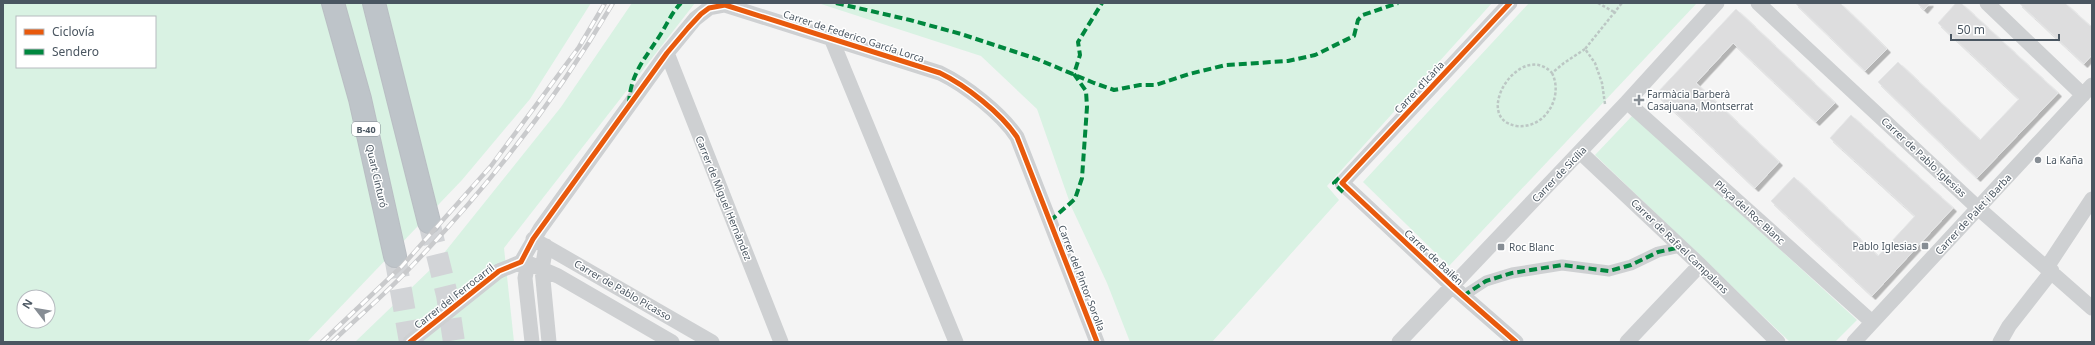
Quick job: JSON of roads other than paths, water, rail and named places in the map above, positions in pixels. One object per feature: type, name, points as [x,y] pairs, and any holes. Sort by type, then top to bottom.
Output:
[{"type":"highway","name":"Quart Cinturó","points":[[333,3],[360,99],[395,256]]},
{"type":"highway","points":[[374,3],[429,222]]},
{"type":"street","name":"Carrer d'Icària","points":[[1342,183],[1510,3]]},
{"type":"street","name":"Carrer de Sicília","points":[[1399,342],[1614,116],[1717,3]]},
{"type":"street","name":"Carrer de Pablo Iglesias","points":[[1758,3],[1978,208],[2092,308]]},
{"type":"street","points":[[1987,3],[2087,90]]},
{"type":"street","name":"Carrer de Federico García Lorca","points":[[539,238],[667,53],[695,19],[710,8],[717,6],[725,6],[831,38],[940,73],[956,81],[976,95],[1012,129],[1017,137],[1050,221]]},
{"type":"street","name":"Carrer de Federico García Lorca","points":[[831,38],[956,342]]},
{"type":"street","name":"Carrer de Miguel Hernàndez","points":[[667,53],[781,342]]},
{"type":"street","name":"Carrer de Palet i Barba","points":[[1854,342],[2087,90]]},
{"type":"street","name":"Plaça del Roc Blanc","points":[[1627,102],[1872,322]]},
{"type":"street","name":"Carrer de Rafael Campalans","points":[[1580,152],[1700,265],[1778,342]]},
{"type":"street","name":"Carrer de Bailén","points":[[1342,183],[1452,286],[1516,342]]},
{"type":"street","points":[[2000,342],[2009,326],[2049,269],[2092,199]]},
{"type":"street","name":"Carrer del Pintor Sorolla","points":[[1050,221],[1097,342]]},
{"type":"street","points":[[532,342],[524,262],[539,238]]},
{"type":"street","points":[[539,238],[548,342]]},
{"type":"street","name":"Carrer de Pablo Picasso","points":[[539,238],[712,342]]},
{"type":"street","points":[[1464,296],[1486,281],[1512,272],[1562,266],[1609,271],[1631,264],[1658,252],[1681,247]]},
{"type":"street","name":"Carrer de Pablo Picasso","points":[[524,262],[558,276],[672,342]]},
{"type":"street","name":"Carrer del Ferrocarril","points":[[410,342],[499,271],[524,262]]},
{"type":"street","points":[[1627,342],[1700,265]]},
{"type":"tunnel","points":[[429,222],[447,295],[454,342]]},
{"type":"tunnel","points":[[395,256],[410,342]]},
{"type":"railway","points":[[322,342],[402,266],[491,166],[579,47],[605,3]]},
{"type":"railway","points":[[332,342],[407,271],[491,177],[568,75],[613,3]]},
{"type":"place","name":"Farmàcia Barberà Casajuana, Montserrat","points":[[1639,100]]},
{"type":"place","name":"La Kaña","points":[[2038,160]]},
{"type":"place","name":"Pablo Iglesias","points":[[1925,246]]},
{"type":"place","name":"Roc Blanc","points":[[1501,247]]}]
